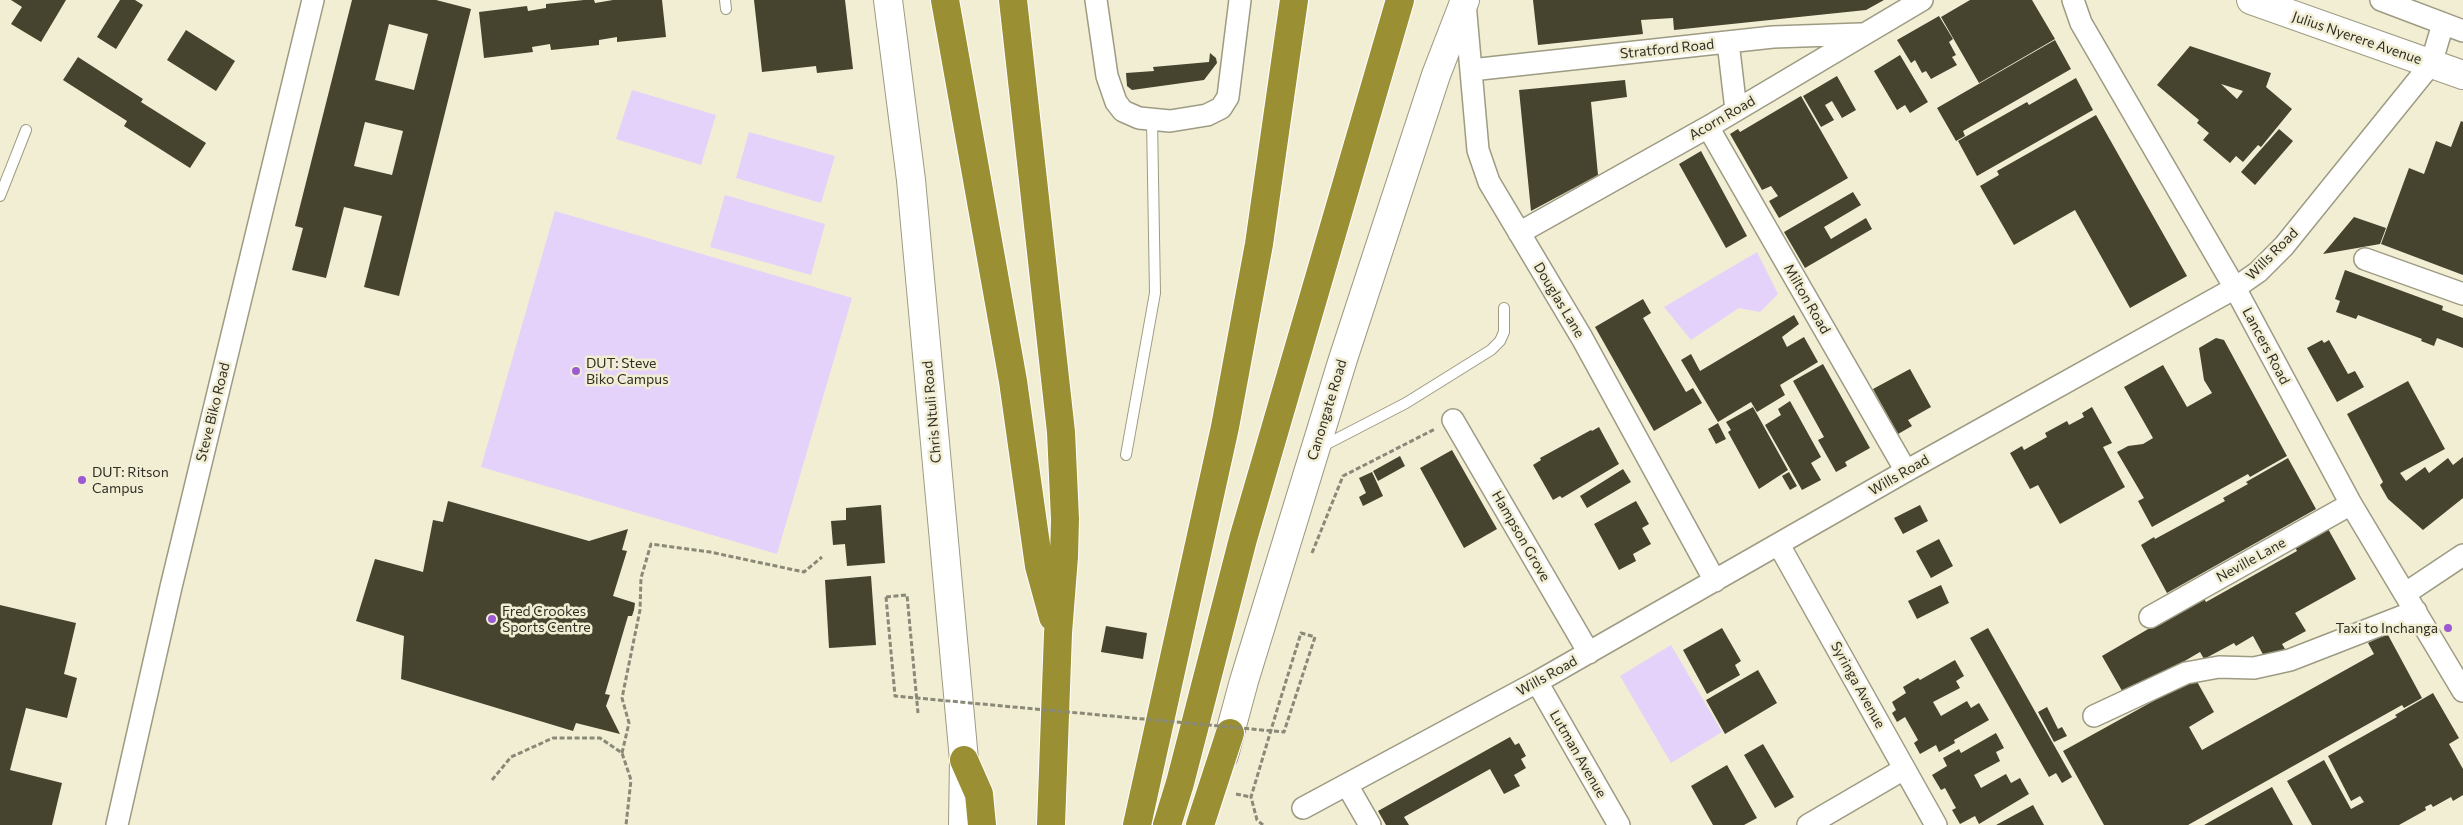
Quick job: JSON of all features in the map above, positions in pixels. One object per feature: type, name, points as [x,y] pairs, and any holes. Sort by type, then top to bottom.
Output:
[{"type":"highway","points":[[945,0],[1013,382],[1039,566],[1058,633]]},
{"type":"highway","points":[[1014,0],[1061,432],[1065,519],[1050,825]]},
{"type":"highway","points":[[1137,825],[1226,427],[1259,244],[1294,0]]},
{"type":"highway","points":[[1167,825],[1180,783],[1244,539],[1378,70],[1400,0]]},
{"type":"highway","points":[[1200,825],[1243,730]]},
{"type":"highway","points":[[964,760],[979,794],[982,825]]},
{"type":"main road","name":"Chris Ntuli Road","points":[[888,0],[911,180],[964,760],[963,825]]},
{"type":"main road","name":"Canongate Road","points":[[1208,825],[1243,730],[1316,450],[1346,349],[1436,75],[1465,0]]},
{"type":"main road","name":"Julius Nyerere Avenue","points":[[2251,0],[2463,75]]},
{"type":"street","name":"Steve Biko Road","points":[[117,825],[170,586],[313,0]]},
{"type":"street","points":[[1096,0],[1107,76],[1116,102],[1123,111],[1139,118],[1170,121],[1208,115],[1221,108],[1228,97],[1240,0]]},
{"type":"street","name":"Douglas Lane","points":[[1465,0],[1478,150],[1489,182],[1582,338],[1715,580]]},
{"type":"street","name":"Acorn Road","points":[[1519,233],[1708,127],[1922,0]]},
{"type":"street","name":"Lancers Road","points":[[2073,0],[2081,23],[2235,288],[2352,504],[2463,691]]},
{"type":"street","points":[[2381,0],[2463,31]]},
{"type":"street","points":[[2431,64],[2443,24]]},
{"type":"street","name":"Stratford Road","points":[[1471,70],[1773,37],[1863,34]]},
{"type":"street","points":[[1728,42],[1736,110]]},
{"type":"street","name":"Wills Road","points":[[1303,808],[1589,653],[1906,471],[2235,288],[2258,272],[2284,246],[2431,64]]},
{"type":"street","name":"Milton Road","points":[[1708,127],[1906,471]]},
{"type":"street","points":[[2365,259],[2463,294]]},
{"type":"street","name":"Hampson Grove","points":[[1454,420],[1589,653]]},
{"type":"street","name":"Neville Lane","points":[[2150,617],[2352,504]]},
{"type":"street","name":"Syringa Avenue","points":[[1779,545],[1936,825]]},
{"type":"street","points":[[2094,716],[2186,673],[2219,667],[2254,668],[2290,660],[2411,602],[2463,555]]},
{"type":"street","name":"Lutman Avenue","points":[[1537,682],[1620,825]]},
{"type":"street","points":[[1808,825],[1904,769]]},
{"type":"street","points":[[1347,785],[1370,825]]},
{"type":"lane","points":[[1126,456],[1155,294],[1152,119]]},
{"type":"lane","points":[[0,196],[26,130]]},
{"type":"lane","points":[[1316,450],[1406,403],[1491,350],[1500,341],[1504,332],[1504,308]]},
{"type":"path","points":[[1310,556],[1343,476],[1454,420]]},
{"type":"path","points":[[626,825],[631,780],[622,753],[629,723],[622,698],[640,610],[640,578],[651,544],[710,552],[804,572],[822,556]]},
{"type":"path","points":[[918,713],[908,595],[886,596],[895,696],[1261,730],[1271,731],[1278,732],[1284,732],[1315,638],[1301,633],[1272,728],[1270,737],[1257,780],[1251,797],[1257,820],[1263,825]]},
{"type":"path","points":[[492,780],[511,757],[554,738],[600,738],[622,753]]},
{"type":"path","points":[[1231,792],[1251,797]]},
{"type":"shaded area","points":[[632,90],[716,115],[701,165],[616,139]]},
{"type":"shaded area","points":[[749,132],[835,156],[821,203],[736,178]]},
{"type":"shaded area","points":[[725,195],[825,224],[811,275],[710,247]]},
{"type":"shaded area","points":[[555,211],[852,298],[777,554],[481,467]]},
{"type":"shaded area","points":[[1757,252],[1778,294],[1760,312],[1739,308],[1691,340],[1664,307]]},
{"type":"shaded area","points":[[1671,645],[1722,732],[1671,763],[1620,676]]},
{"type":"building","points":[[11,0],[66,0],[41,42],[11,24],[22,7]]},
{"type":"building","points":[[120,0],[135,0],[143,5],[116,49],[97,37]]},
{"type":"building","points":[[352,0],[436,0],[471,9],[399,296],[364,287],[382,216],[344,207],[326,278],[292,270],[303,228],[295,226]],"holes":[[[389,24],[428,34],[414,90],[375,80]],[[365,122],[403,131],[392,175],[354,166]]]},
{"type":"building","points":[[594,0],[595,3],[613,0],[662,0],[666,37],[617,42],[617,37],[599,40],[599,45],[551,50],[550,44],[532,47],[533,52],[484,58],[479,12],[527,6],[528,11],[546,8],[546,4]]},
{"type":"building","points":[[754,0],[845,0],[853,69],[817,73],[816,66],[762,72]]},
{"type":"building","points":[[1533,0],[1884,0],[1866,10],[1674,30],[1673,18],[1641,20],[1643,34],[1538,45]]},
{"type":"building","points":[[1970,0],[2032,0],[2055,39],[1979,83],[1941,17]]},
{"type":"building","points":[[1939,16],[1953,39],[1949,42],[1956,55],[1952,57],[1957,65],[1931,79],[1926,71],[1922,73],[1915,60],[1911,63],[1897,40]]},
{"type":"building","points":[[186,30],[235,61],[216,91],[167,60]]},
{"type":"building","points":[[2055,40],[2071,69],[1963,131],[1965,136],[1956,141],[1937,108]]},
{"type":"building","points":[[2190,46],[2271,73],[2266,87],[2292,109],[2261,147],[2258,145],[2243,162],[2236,156],[2230,163],[2203,140],[2209,133],[2197,123],[2199,120],[2157,85]],"holes":[[[2221,84],[2243,91],[2237,99]]]},
{"type":"building","points":[[1210,53],[1216,58],[1217,63],[1204,80],[1132,90],[1127,86],[1126,73],[1154,71],[1153,67],[1209,62]]},
{"type":"building","points":[[1900,55],[1928,102],[1910,113],[1905,105],[1897,110],[1874,71]]},
{"type":"building","points":[[78,57],[143,99],[141,102],[206,143],[190,168],[124,126],[127,121],[63,80]]},
{"type":"building","points":[[1837,76],[1856,110],[1842,118],[1832,101],[1825,105],[1834,120],[1821,127],[1803,96]]},
{"type":"building","points":[[2076,78],[2093,110],[1977,176],[1958,141],[2027,102],[2029,105]]},
{"type":"building","points":[[1625,80],[1627,97],[1591,102],[1598,175],[1531,211],[1519,90]]},
{"type":"building","points":[[1801,96],[1848,178],[1779,218],[1769,201],[1778,196],[1771,186],[1762,190],[1730,134],[1738,129],[1740,132]]},
{"type":"building","points":[[2096,115],[2187,276],[2130,308],[2075,210],[2014,245],[1980,186],[1999,175],[1997,171]]},
{"type":"building","points":[[2461,121],[2463,122],[2463,275],[2381,244],[2409,168],[2424,174],[2436,141],[2451,147]]},
{"type":"building","points":[[2279,129],[2293,141],[2255,185],[2241,172]]},
{"type":"building","points":[[1701,151],[1747,236],[1726,248],[1679,164]]},
{"type":"building","points":[[1853,192],[1861,205],[1824,227],[1831,239],[1866,218],[1872,229],[1805,268],[1784,232]]},
{"type":"building","points":[[2354,217],[2386,228],[2380,244],[2323,254]]},
{"type":"building","points":[[2345,270],[2443,306],[2442,310],[2463,318],[2463,348],[2437,338],[2434,346],[2421,341],[2422,339],[2358,315],[2356,319],[2336,312],[2340,301],[2335,299]]},
{"type":"building","points":[[1643,299],[1651,313],[1643,318],[1686,392],[1693,388],[1702,403],[1654,431],[1595,327]]},
{"type":"building","points":[[1794,315],[1799,324],[1782,337],[1787,347],[1804,337],[1818,362],[1780,385],[1785,395],[1757,412],[1751,402],[1718,422],[1681,360],[1691,354],[1700,371]]},
{"type":"building","points":[[2216,338],[2224,340],[2287,456],[2250,477],[2248,474],[2152,527],[2138,501],[2144,498],[2117,452],[2128,446],[2143,444],[2153,438],[2124,387],[2163,365],[2187,407],[2212,393],[2204,380],[2199,348]]},
{"type":"building","points":[[2322,340],[2324,343],[2329,340],[2348,374],[2355,371],[2364,387],[2337,402],[2307,348]]},
{"type":"building","points":[[1823,364],[1870,448],[1845,462],[1847,466],[1836,472],[1818,440],[1824,437],[1793,381]]},
{"type":"building","points":[[1910,369],[1931,407],[1908,420],[1912,426],[1898,434],[1873,389]]},
{"type":"building","points":[[2408,381],[2445,449],[2400,473],[2406,481],[2425,467],[2429,473],[2448,458],[2453,465],[2463,457],[2463,498],[2423,530],[2388,499],[2380,485],[2383,482],[2347,414]]},
{"type":"building","points":[[1790,401],[1821,457],[1811,463],[1821,480],[1802,490],[1765,425],[1781,415],[1778,409]]},
{"type":"building","points":[[1753,407],[1788,470],[1759,489],[1728,432],[1731,430],[1726,422]]},
{"type":"building","points":[[2092,407],[2112,443],[2103,447],[2125,487],[2060,524],[2038,485],[2030,489],[2010,453],[2022,446],[2024,450],[2047,437],[2045,433],[2067,421],[2069,425],[2084,417],[2082,413]]},
{"type":"building","points":[[1718,423],[1726,439],[1716,444],[1708,429]]},
{"type":"building","points":[[1599,427],[1619,464],[1562,498],[1560,496],[1553,500],[1533,465],[1541,460],[1540,458]]},
{"type":"building","points":[[1452,450],[1497,529],[1464,548],[1420,468]]},
{"type":"building","points":[[1400,456],[1405,466],[1378,481],[1373,471]]},
{"type":"building","points":[[2288,458],[2316,509],[2167,593],[2141,545],[2225,501],[2223,498],[2248,484],[2246,482]]},
{"type":"building","points":[[1623,469],[1631,482],[1587,508],[1580,496]]},
{"type":"building","points":[[1372,472],[1383,496],[1363,506],[1359,497],[1366,493],[1359,478]]},
{"type":"building","points":[[1789,472],[1797,486],[1790,490],[1782,476]]},
{"type":"building","name":"Fred Crookes Sports Centre","points":[[448,501],[589,541],[628,529],[622,550],[627,551],[613,596],[635,603],[632,616],[628,616],[605,694],[610,695],[606,706],[620,734],[576,723],[573,731],[401,679],[404,636],[356,621],[375,559],[423,572],[433,520],[443,522]]},
{"type":"building","points":[[1636,501],[1649,524],[1642,528],[1651,544],[1633,554],[1636,561],[1619,570],[1594,524]]},
{"type":"building","points":[[881,505],[885,563],[847,566],[845,544],[833,545],[831,521],[846,520],[846,508]]},
{"type":"building","points":[[1920,505],[1928,521],[1903,534],[1894,518]]},
{"type":"building","points":[[2327,527],[2356,579],[2295,613],[2306,631],[2282,644],[2285,649],[2266,660],[2253,636],[2236,646],[2234,643],[2204,659],[2200,652],[2125,696],[2102,656],[2203,597],[2206,602],[2297,551],[2294,545]]},
{"type":"building","points":[[1939,539],[1953,566],[1931,578],[1916,551]]},
{"type":"building","points":[[871,576],[876,645],[829,648],[825,580]]},
{"type":"building","points":[[1941,585],[1949,603],[1917,619],[1908,601]]},
{"type":"building","points":[[0,605],[76,623],[64,674],[77,678],[67,718],[26,708],[10,770],[62,783],[52,825],[0,825]]},
{"type":"building","points":[[1106,626],[1147,633],[1143,659],[1101,652]]},
{"type":"building","points":[[1722,628],[1741,661],[1735,665],[1740,675],[1707,694],[1683,650]]},
{"type":"building","points":[[1988,628],[2072,777],[2062,783],[2056,773],[2049,777],[1970,638]]},
{"type":"building","points":[[2387,633],[2422,698],[2404,708],[2402,705],[2188,825],[2104,825],[2063,751],[2195,678],[2214,712],[2189,727],[2202,750],[2374,654],[2368,643]]},
{"type":"building","points":[[1955,660],[1964,676],[1956,681],[1960,688],[1933,702],[1941,716],[1967,701],[1971,708],[1979,703],[1989,720],[1954,740],[1955,743],[1939,752],[1936,745],[1920,754],[1914,743],[1918,740],[1905,717],[1897,722],[1892,713],[1896,710],[1892,702],[1906,693],[1903,687],[1918,678],[1920,680]]},
{"type":"building","points":[[1758,670],[1777,703],[1725,734],[1706,700]]},
{"type":"building","points":[[2433,693],[2459,738],[2449,744],[2463,769],[2463,795],[2453,801],[2451,797],[2433,807],[2431,804],[2425,807],[2426,810],[2399,825],[2312,825],[2287,781],[2324,760],[2351,809],[2364,802],[2360,796],[2351,801],[2328,756],[2397,717],[2395,715]]},
{"type":"building","points":[[2047,707],[2058,729],[2062,727],[2067,736],[2054,742],[2038,712]]},
{"type":"building","points":[[1996,733],[2004,748],[1996,752],[2000,761],[1974,775],[1981,788],[2006,774],[2011,783],[2020,778],[2029,794],[1979,824],[1975,816],[1960,824],[1952,810],[1956,808],[1945,788],[1941,790],[1932,775],[1947,766],[1943,758],[1959,749],[1961,753]]},
{"type":"building","points":[[1510,737],[1515,745],[1519,743],[1526,756],[1521,759],[1526,768],[1514,775],[1520,786],[1504,794],[1490,769],[1404,817],[1409,825],[1386,825],[1378,811]]},
{"type":"building","points":[[1763,744],[1794,797],[1775,808],[1744,755]]},
{"type":"building","points":[[1727,765],[1757,818],[1744,825],[1713,825],[1691,786]]},
{"type":"building","points":[[2272,787],[2293,825],[2204,825]]},
{"type":"building","points":[[2033,805],[2044,825],[1996,825]]},
{"type":"place","name":"DUT: Steve Biko Campus","points":[[576,371]]},
{"type":"place","name":"DUT: Ritson Campus","points":[[82,480]]},
{"type":"place","name":"Fred Crookes Sports Centre","points":[[492,619]]},
{"type":"place","name":"Taxi to Inchanga","points":[[2448,628]]}]
